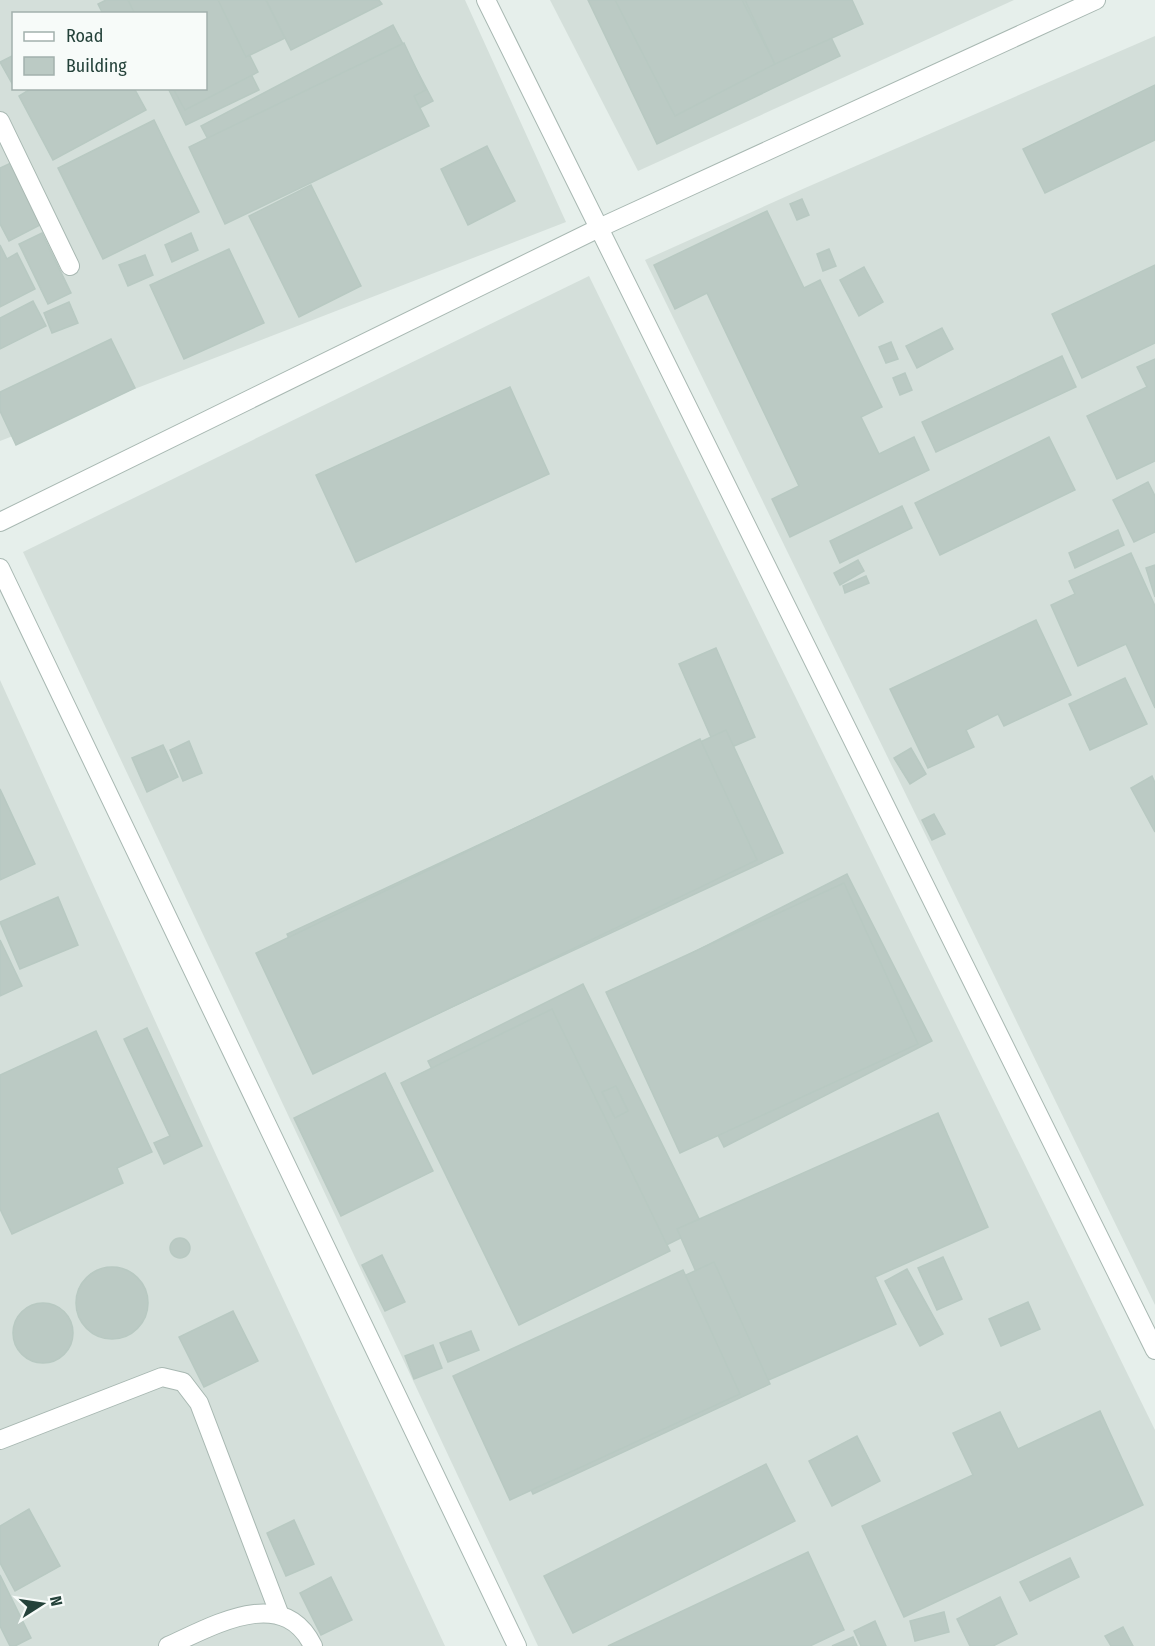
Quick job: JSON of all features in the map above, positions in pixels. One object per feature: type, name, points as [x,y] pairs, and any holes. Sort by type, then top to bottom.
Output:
[{"type":"street","points":[[486,0],[1155,1350]]},
{"type":"street","points":[[0,522],[599,228],[1096,0]]},
{"type":"street","points":[[0,121],[70,266]]},
{"type":"street","points":[[0,568],[517,1646]]},
{"type":"street","points":[[0,1440],[162,1377],[183,1382],[199,1403],[279,1613],[305,1631],[313,1646]]},
{"type":"street","points":[[168,1646],[251,1613],[279,1613]]},
{"type":"shaded area","points":[[0,0],[465,0],[566,222],[0,441]]},
{"type":"shaded area","points":[[550,0],[1014,0],[638,171]]},
{"type":"shaded area","points":[[1155,36],[1155,1305],[645,260]]},
{"type":"shaded area","points":[[589,276],[1155,1430],[1155,1646],[538,1646],[23,552]]},
{"type":"shaded area","points":[[0,680],[217,1157],[445,1646],[0,1646]]},
{"type":"building","points":[[106,0],[214,0],[259,90],[186,125],[169,90],[207,90],[207,12],[102,12],[98,4]]},
{"type":"building","points":[[128,0],[222,0],[258,72],[185,110],[174,90],[207,90],[207,12],[134,12]]},
{"type":"building","points":[[218,0],[363,0],[246,57]]},
{"type":"building","points":[[266,0],[379,0],[382,4],[291,50]]},
{"type":"building","points":[[588,0],[813,0],[840,56],[657,144]]},
{"type":"building","points":[[615,0],[742,0],[775,64],[675,116]]},
{"type":"building","points":[[745,0],[852,0],[863,24],[775,64]]},
{"type":"building","points":[[393,25],[433,101],[241,201],[201,126]]},
{"type":"building","points":[[404,43],[426,90],[414,96],[429,126],[225,224],[189,147]]},
{"type":"building","points":[[12,56],[12,83],[0,62]]},
{"type":"building","points":[[1155,85],[1155,140],[1045,193],[1023,149]]},
{"type":"building","points":[[29,90],[135,90],[146,110],[53,160],[19,96]]},
{"type":"building","points":[[154,120],[199,212],[103,259],[58,168]]},
{"type":"building","points":[[487,146],[515,201],[468,225],[441,169]]},
{"type":"building","points":[[11,163],[42,224],[9,241],[0,224],[0,168]]},
{"type":"building","points":[[311,185],[361,286],[299,317],[249,216]]},
{"type":"building","points":[[802,199],[809,215],[797,220],[790,204]]},
{"type":"building","points":[[767,211],[804,288],[820,280],[882,407],[861,417],[879,454],[914,437],[929,470],[790,537],[772,499],[799,486],[707,293],[675,309],[654,265]]},
{"type":"building","points":[[42,233],[71,293],[48,304],[19,244]]},
{"type":"building","points":[[191,233],[198,250],[172,262],[165,245]]},
{"type":"building","points":[[0,245],[7,259],[17,253],[35,289],[0,307]]},
{"type":"building","points":[[229,249],[264,323],[184,359],[150,285]]},
{"type":"building","points":[[829,249],[836,266],[823,271],[817,254]]},
{"type":"building","points":[[145,255],[153,275],[128,286],[119,265]]},
{"type":"building","points":[[1155,265],[1155,343],[1082,378],[1052,314]]},
{"type":"building","points":[[864,267],[883,302],[859,316],[840,280]]},
{"type":"building","points":[[33,301],[46,326],[0,349],[0,318]]},
{"type":"building","points":[[69,302],[78,323],[52,333],[44,313]]},
{"type":"building","points":[[942,328],[953,349],[917,368],[906,346]]},
{"type":"building","points":[[111,339],[135,388],[16,445],[0,411],[0,392]]},
{"type":"building","points":[[891,342],[898,359],[886,363],[879,347]]},
{"type":"building","points":[[1062,356],[1076,387],[936,452],[922,422]]},
{"type":"building","points":[[1155,359],[1155,461],[1117,479],[1087,416],[1147,387],[1137,367]]},
{"type":"building","points":[[905,373],[912,390],[900,395],[893,378]]},
{"type":"building","points":[[510,387],[549,474],[356,562],[316,475]]},
{"type":"building","points":[[1049,437],[1075,490],[940,555],[915,503]]},
{"type":"building","points":[[1148,482],[1155,496],[1155,532],[1134,542],[1113,500]]},
{"type":"building","points":[[902,506],[912,528],[840,563],[830,541]]},
{"type":"building","points":[[1118,530],[1124,545],[1075,568],[1069,553]]},
{"type":"building","points":[[1131,553],[1155,606],[1155,708],[1126,644],[1078,666],[1051,605],[1075,594],[1069,581]]},
{"type":"building","points":[[858,560],[864,571],[840,585],[834,573]]},
{"type":"building","points":[[1155,565],[1155,597],[1146,568]]},
{"type":"building","points":[[866,576],[869,583],[845,593],[843,586]]},
{"type":"building","points":[[1036,620],[1071,695],[1004,726],[998,714],[966,730],[974,747],[928,768],[890,689]]},
{"type":"building","points":[[716,648],[755,737],[718,753],[679,664]]},
{"type":"building","points":[[1125,678],[1147,724],[1090,750],[1069,704]]},
{"type":"building","points":[[726,730],[783,853],[344,1057],[287,934]]},
{"type":"building","points":[[700,739],[757,860],[313,1074],[256,953]]},
{"type":"building","points":[[189,741],[202,773],[183,781],[170,750]]},
{"type":"building","points":[[163,745],[178,777],[147,792],[132,758]]},
{"type":"building","points":[[911,748],[926,774],[910,784],[894,758]]},
{"type":"building","points":[[1152,776],[1155,783],[1155,832],[1131,788]]},
{"type":"building","points":[[0,789],[35,864],[0,880]]},
{"type":"building","points":[[934,814],[945,834],[932,840],[922,820]]},
{"type":"building","points":[[847,874],[932,1041],[724,1147],[639,980]]},
{"type":"building","points":[[844,883],[918,1044],[680,1153],[606,992]]},
{"type":"building","points":[[58,897],[78,945],[20,969],[0,922]]},
{"type":"building","points":[[0,940],[22,986],[0,996]]},
{"type":"building","points":[[583,984],[703,1227],[547,1304],[428,1061]]},
{"type":"building","points":[[552,1009],[670,1251],[519,1325],[401,1083]]},
{"type":"building","points":[[147,1028],[202,1146],[164,1164],[154,1143],[170,1136],[124,1039]]},
{"type":"building","points":[[96,1031],[152,1152],[117,1168],[123,1183],[12,1234],[0,1209],[0,1075]]},
{"type":"building","points":[[385,1073],[433,1171],[341,1216],[294,1118]]},
{"type":"building","points":[[616,1086],[628,1111],[615,1118],[602,1092]]},
{"type":"building","points":[[938,1113],[988,1227],[875,1277],[896,1324],[748,1389],[677,1229]]},
{"type":"building","points":[[180,1238],[187,1241],[190,1248],[187,1255],[180,1258],[173,1255],[170,1248],[173,1241]]},
{"type":"building","points":[[382,1255],[405,1302],[385,1311],[362,1265]]},
{"type":"building","points":[[943,1257],[962,1299],[937,1310],[918,1268]]},
{"type":"building","points":[[714,1262],[770,1384],[533,1494],[477,1372]]},
{"type":"building","points":[[112,1267],[132,1273],[142,1283],[148,1303],[142,1323],[132,1333],[112,1339],[92,1333],[82,1323],[76,1303],[82,1283],[92,1273]]},
{"type":"building","points":[[907,1269],[943,1334],[920,1346],[885,1281]]},
{"type":"building","points":[[683,1270],[740,1394],[510,1500],[453,1376]]},
{"type":"building","points":[[1028,1302],[1040,1329],[1001,1346],[989,1319]]},
{"type":"building","points":[[37,1303],[49,1303],[60,1308],[68,1316],[73,1333],[71,1345],[60,1358],[49,1363],[37,1363],[26,1358],[18,1350],[13,1339],[13,1327],[18,1316],[26,1308]]},
{"type":"building","points":[[233,1311],[258,1361],[204,1387],[179,1337]]},
{"type":"building","points":[[471,1331],[479,1350],[448,1362],[440,1343]]},
{"type":"building","points":[[433,1345],[442,1368],[414,1379],[405,1356]]},
{"type":"building","points":[[1100,1411],[1143,1505],[904,1617],[862,1526],[973,1475],[953,1433],[1000,1412],[1018,1449]]},
{"type":"building","points":[[857,1436],[880,1481],[832,1506],[809,1461]]},
{"type":"building","points":[[766,1464],[795,1521],[573,1633],[544,1576]]},
{"type":"building","points":[[29,1509],[60,1566],[15,1591],[0,1563],[0,1526]]},
{"type":"building","points":[[294,1520],[314,1564],[286,1576],[267,1533]]},
{"type":"building","points":[[808,1552],[844,1630],[810,1646],[608,1646]]},
{"type":"building","points":[[1070,1558],[1079,1577],[1030,1601],[1020,1582]]},
{"type":"building","points":[[0,1575],[31,1638],[15,1646],[10,1646],[0,1626]]},
{"type":"building","points":[[331,1577],[352,1620],[321,1635],[300,1593]]},
{"type":"building","points":[[1000,1597],[1017,1634],[993,1646],[970,1646],[957,1619]]},
{"type":"building","points":[[944,1612],[949,1632],[915,1641],[910,1621]]},
{"type":"building","points":[[875,1621],[886,1646],[861,1646],[854,1631]]},
{"type":"building","points":[[1123,1627],[1133,1646],[1111,1646],[1105,1636]]},
{"type":"building","points":[[853,1637],[857,1646],[832,1646]]}]
